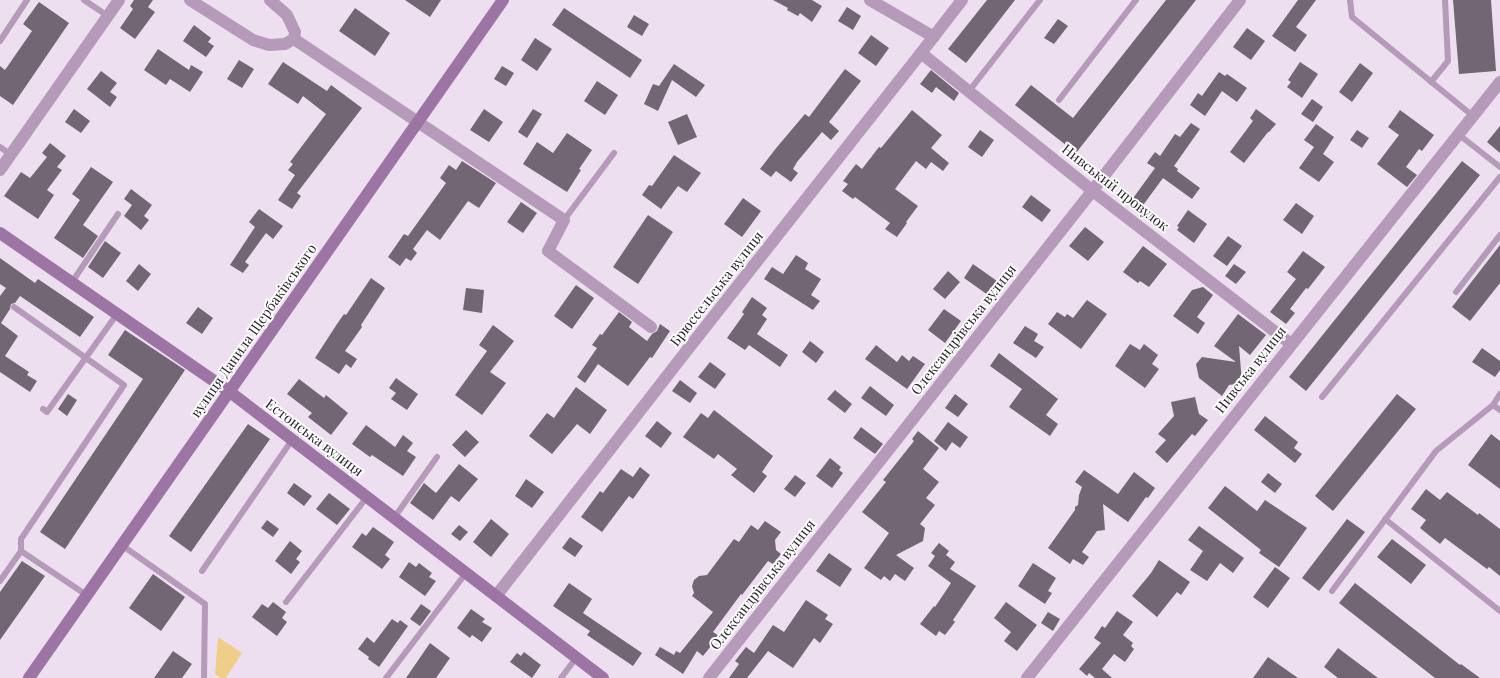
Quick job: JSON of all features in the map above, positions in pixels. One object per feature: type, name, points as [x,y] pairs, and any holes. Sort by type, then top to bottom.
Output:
[{"type":"main road","name":"вулиця Данила Щербаківського","points":[[29,678],[88,596],[503,0]]},
{"type":"main road","name":"Естонська вулиця","points":[[0,233],[230,392],[603,678]]},
{"type":"street","points":[[0,170],[119,0]]},
{"type":"street","points":[[190,0],[253,40],[269,45],[285,44],[294,39]]},
{"type":"street","points":[[270,0],[287,15],[295,32],[294,39]]},
{"type":"street","points":[[870,0],[934,37]]},
{"type":"street","name":"Брюссельська вулиця","points":[[496,596],[962,0]]},
{"type":"street","name":"Олександрівська вулиця","points":[[710,678],[1093,190],[1236,1]]},
{"type":"street","points":[[294,39],[564,220],[548,251],[651,327]]},
{"type":"street","name":"Нивський провулок","points":[[921,53],[1093,190],[1291,344]]},
{"type":"street","name":"Нивська вулиця","points":[[1027,678],[1500,82]]},
{"type":"lane","points":[[0,41],[27,0]]},
{"type":"lane","points":[[84,0],[108,16]]},
{"type":"lane","points":[[969,91],[1040,0]]},
{"type":"lane","points":[[1059,100],[1136,0]]},
{"type":"lane","points":[[1350,0],[1352,17],[1473,116]]},
{"type":"lane","points":[[1431,82],[1448,60],[1445,0]]},
{"type":"lane","points":[[1458,134],[1500,167]]},
{"type":"lane","points":[[0,147],[11,155]]},
{"type":"lane","points":[[564,220],[614,153]]},
{"type":"lane","points":[[1322,397],[1500,177]]},
{"type":"lane","points":[[72,282],[118,214]]},
{"type":"lane","points":[[1456,292],[1500,235]]},
{"type":"lane","points":[[0,581],[21,551],[21,539],[124,385],[14,307]]},
{"type":"lane","points":[[43,409],[47,412],[117,314]]},
{"type":"lane","points":[[1332,591],[1436,451],[1493,405],[1500,394]]},
{"type":"lane","points":[[1493,405],[1500,410]]},
{"type":"lane","points":[[202,571],[292,440]]},
{"type":"lane","points":[[394,518],[437,457]]},
{"type":"lane","points":[[286,602],[367,497]]},
{"type":"lane","points":[[1385,519],[1500,611]]},
{"type":"lane","points":[[122,546],[205,604],[204,678]]},
{"type":"lane","points":[[21,551],[88,596]]},
{"type":"lane","points":[[386,678],[466,573]]},
{"type":"lane","points":[[561,678],[576,658]]},
{"type":"shaded area","points":[[218,637],[242,653],[226,678],[221,678],[215,674]]},
{"type":"building","points":[[134,0],[153,0],[148,7],[155,12],[135,39],[120,28],[133,9],[130,6]]},
{"type":"building","points":[[405,0],[441,0],[430,17]]},
{"type":"building","points":[[773,0],[812,0],[822,6],[812,22],[800,13],[798,16],[787,10],[788,8]]},
{"type":"building","points":[[987,0],[1015,0],[966,63],[948,49]]},
{"type":"building","points":[[1166,0],[1196,0],[1076,153],[1015,105],[1031,85],[1073,118]]},
{"type":"building","points":[[1298,0],[1316,0],[1296,27],[1307,35],[1295,52],[1272,36]]},
{"type":"building","points":[[1453,0],[1491,0],[1496,71],[1459,74]]},
{"type":"building","points":[[39,2],[69,23],[13,105],[0,96],[0,66],[5,70],[32,31],[23,24]]},
{"type":"building","points":[[847,7],[861,16],[853,30],[838,21]]},
{"type":"building","points":[[355,8],[390,33],[375,56],[339,31]]},
{"type":"building","points":[[564,8],[642,60],[630,78],[552,25]]},
{"type":"building","points":[[634,15],[649,24],[642,36],[627,27]]},
{"type":"building","points":[[1058,19],[1068,26],[1054,44],[1044,38]]},
{"type":"building","points":[[194,25],[211,38],[208,42],[214,46],[206,57],[183,41]]},
{"type":"building","points":[[1247,28],[1265,41],[1251,60],[1233,47]]},
{"type":"building","points":[[871,35],[889,48],[876,66],[858,53]]},
{"type":"building","points":[[535,38],[552,49],[537,71],[521,60]]},
{"type":"building","points":[[158,49],[189,70],[191,65],[203,72],[190,92],[170,79],[166,85],[144,70]]},
{"type":"building","points":[[239,60],[254,69],[242,88],[227,79]]},
{"type":"building","points":[[283,62],[327,91],[331,85],[362,108],[297,193],[301,196],[292,209],[278,200],[295,175],[288,170],[293,164],[290,162],[326,114],[303,96],[298,104],[268,84]]},
{"type":"building","points":[[1300,62],[1318,74],[1302,98],[1287,87],[1291,82],[1288,80]]},
{"type":"building","points":[[1360,63],[1373,73],[1352,102],[1339,92]]},
{"type":"building","points":[[674,64],[705,85],[696,97],[672,80],[658,111],[644,104],[653,84],[659,86]]},
{"type":"building","points":[[502,66],[514,73],[506,86],[494,79]]},
{"type":"building","points":[[845,69],[861,81],[829,122],[839,131],[831,140],[822,132],[797,162],[793,169],[798,173],[791,182],[776,171],[771,177],[760,169],[805,114],[809,117]]},
{"type":"building","points":[[931,70],[959,93],[954,101],[936,87],[932,93],[920,84]]},
{"type":"building","points":[[101,71],[117,83],[110,92],[117,97],[110,107],[87,89]]},
{"type":"building","points":[[1219,72],[1225,76],[1227,74],[1247,88],[1237,102],[1222,91],[1205,116],[1190,105],[1198,93],[1202,96]]},
{"type":"building","points":[[597,81],[618,95],[605,115],[584,101]]},
{"type":"building","points":[[1312,99],[1323,107],[1313,122],[1301,114]]},
{"type":"building","points":[[74,109],[90,121],[81,133],[65,122]]},
{"type":"building","points":[[484,109],[503,122],[489,142],[470,130]]},
{"type":"building","points":[[533,109],[542,114],[527,138],[518,132]]},
{"type":"building","points":[[1256,109],[1276,124],[1244,163],[1230,152],[1253,121],[1250,118]]},
{"type":"building","points":[[912,110],[942,135],[931,148],[949,163],[943,171],[931,162],[926,169],[916,161],[895,189],[918,206],[897,237],[885,229],[890,223],[855,197],[853,199],[842,191],[848,184],[843,181],[856,164],[862,169],[879,147],[881,148]]},
{"type":"building","points":[[1400,110],[1434,135],[1422,151],[1419,149],[1406,167],[1417,175],[1407,187],[1377,164],[1399,135],[1388,127]]},
{"type":"building","points":[[687,114],[697,137],[678,145],[668,122]]},
{"type":"building","points":[[1191,123],[1200,129],[1174,166],[1178,169],[1177,171],[1200,188],[1192,199],[1163,178],[1141,208],[1131,201],[1155,168],[1147,163],[1155,152],[1160,156],[1175,134],[1180,137]]},
{"type":"building","points":[[1316,124],[1334,137],[1323,154],[1334,162],[1319,182],[1299,168],[1314,147],[1304,140]]},
{"type":"building","points":[[1500,126],[1500,153],[1487,142]]},
{"type":"building","points":[[980,130],[994,140],[982,157],[968,147]]},
{"type":"building","points":[[1357,130],[1369,138],[1362,148],[1350,140]]},
{"type":"building","points":[[567,133],[592,150],[579,169],[581,170],[567,192],[523,164],[537,142],[553,153]]},
{"type":"building","points":[[50,143],[66,156],[57,167],[62,170],[47,190],[54,195],[38,219],[4,196],[21,172],[30,178],[47,157],[42,153]]},
{"type":"building","points":[[674,155],[701,173],[687,192],[678,186],[661,209],[642,195],[649,185],[652,186]]},
{"type":"building","points":[[462,161],[496,183],[479,208],[468,201],[440,240],[427,230],[413,249],[417,253],[411,261],[406,258],[400,266],[388,257],[404,234],[408,236],[446,183],[440,178],[449,165],[456,170]]},
{"type":"building","points":[[1462,161],[1480,175],[1306,391],[1289,377]]},
{"type":"building","points":[[91,167],[113,182],[83,225],[98,236],[83,258],[54,238],[80,200],[72,194]]},
{"type":"building","points":[[131,189],[152,205],[144,216],[149,220],[141,230],[124,216],[132,205],[124,199]]},
{"type":"building","points":[[1031,195],[1051,210],[1042,222],[1022,207]]},
{"type":"building","points":[[743,198],[761,211],[742,237],[724,224]]},
{"type":"building","points":[[521,202],[537,213],[523,233],[507,222]]},
{"type":"building","points":[[1296,203],[1314,216],[1302,234],[1283,220]]},
{"type":"building","points":[[259,209],[283,226],[273,239],[266,233],[245,262],[249,265],[243,273],[230,265],[255,227],[249,222]]},
{"type":"building","points":[[1188,210],[1207,224],[1194,243],[1177,230],[1179,227],[1177,226]]},
{"type":"building","points":[[648,215],[673,232],[638,284],[613,267]]},
{"type":"building","points":[[1085,227],[1104,242],[1088,261],[1069,246]]},
{"type":"building","points":[[1228,236],[1242,246],[1227,266],[1213,256]]},
{"type":"building","points":[[105,241],[121,253],[103,278],[88,267]]},
{"type":"building","points":[[1500,245],[1500,283],[1470,321],[1452,307]]},
{"type":"building","points":[[1143,246],[1167,264],[1149,287],[1140,281],[1138,283],[1123,272]]},
{"type":"building","points":[[1303,251],[1325,267],[1290,309],[1295,313],[1286,324],[1270,312],[1296,279],[1287,272]]},
{"type":"building","points":[[796,255],[808,263],[805,269],[821,279],[811,295],[820,301],[813,310],[764,279],[772,267],[783,274]]},
{"type":"building","points":[[0,258],[35,283],[38,279],[94,317],[80,337],[20,296],[15,303],[11,304],[10,309],[1,323],[18,336],[5,356],[29,372],[27,375],[37,381],[30,392],[0,372],[0,296],[6,288],[0,284]]},
{"type":"building","points":[[139,264],[151,274],[138,291],[126,281]]},
{"type":"building","points":[[973,264],[997,281],[988,295],[964,278]]},
{"type":"building","points":[[1234,264],[1246,272],[1236,284],[1225,276]]},
{"type":"building","points":[[948,271],[960,282],[945,299],[933,289]]},
{"type":"building","points":[[371,278],[385,288],[361,325],[362,327],[345,351],[357,359],[351,368],[346,364],[339,374],[315,358],[344,314],[346,315]]},
{"type":"building","points":[[576,285],[594,298],[572,329],[554,316]]},
{"type":"building","points":[[1203,287],[1213,295],[1197,317],[1205,323],[1198,334],[1173,316],[1192,290]]},
{"type":"building","points":[[466,288],[484,290],[482,313],[463,310]]},
{"type":"building","points":[[752,297],[767,308],[762,315],[767,319],[757,334],[788,355],[780,367],[749,345],[745,350],[727,338],[744,314],[742,312]]},
{"type":"building","points":[[1087,300],[1107,314],[1081,349],[1048,324],[1057,312],[1065,317],[1067,314],[1073,318]]},
{"type":"building","points":[[198,307],[213,318],[202,334],[186,323]]},
{"type":"building","points":[[944,309],[961,321],[945,343],[928,330]]},
{"type":"building","points":[[619,312],[632,322],[629,327],[647,341],[652,334],[657,331],[660,324],[670,331],[652,358],[650,357],[628,386],[598,364],[585,383],[577,377],[597,348],[592,345],[600,334],[602,335]]},
{"type":"building","points":[[1238,314],[1266,335],[1250,355],[1239,346],[1242,383],[1229,385],[1222,396],[1199,378],[1196,364],[1202,357],[1236,362],[1214,346]]},
{"type":"building","points":[[493,325],[514,341],[490,372],[506,383],[482,415],[455,395],[487,351],[479,345]]},
{"type":"building","points":[[1025,326],[1038,334],[1034,341],[1044,347],[1036,358],[1013,343]]},
{"type":"building","points":[[125,330],[185,370],[65,549],[40,532],[143,379],[108,355]]},
{"type":"building","points":[[810,341],[824,352],[816,363],[802,352]]},
{"type":"building","points":[[1130,344],[1140,350],[1144,344],[1158,355],[1152,364],[1159,369],[1145,388],[1115,366]]},
{"type":"building","points":[[876,345],[897,362],[902,355],[909,361],[913,356],[925,364],[907,389],[865,359]]},
{"type":"building","points":[[1482,348],[1500,361],[1500,370],[1495,377],[1472,362]]},
{"type":"building","points":[[999,353],[1058,399],[1046,415],[1058,424],[1050,436],[1009,407],[1022,389],[990,366]]},
{"type":"building","points":[[710,362],[726,374],[715,389],[698,377]]},
{"type":"building","points":[[396,378],[418,394],[407,410],[391,399],[396,393],[389,388]]},
{"type":"building","points":[[299,379],[324,398],[326,395],[348,413],[331,435],[308,417],[312,413],[287,394]]},
{"type":"building","points":[[680,380],[697,393],[690,403],[672,391]]},
{"type":"building","points":[[870,386],[894,405],[886,416],[861,398]]},
{"type":"building","points":[[576,387],[607,410],[590,434],[577,424],[552,454],[529,436],[547,413],[554,418]]},
{"type":"building","points":[[835,390],[852,404],[845,413],[827,399]]},
{"type":"building","points":[[68,394],[77,400],[67,416],[58,409]]},
{"type":"building","points":[[955,394],[968,404],[958,417],[945,408]]},
{"type":"building","points":[[1397,394],[1416,409],[1333,511],[1315,496]]},
{"type":"building","points":[[1195,397],[1199,414],[1208,420],[1195,436],[1192,434],[1167,463],[1155,452],[1166,440],[1158,434],[1174,416],[1171,402]]},
{"type":"building","points":[[714,410],[773,456],[762,472],[767,476],[754,493],[731,475],[737,469],[718,454],[714,459],[683,437],[701,413],[708,418]]},
{"type":"building","points":[[1265,416],[1298,442],[1294,448],[1302,454],[1295,463],[1254,430]]},
{"type":"building","points":[[657,421],[672,433],[661,448],[645,436]]},
{"type":"building","points":[[948,422],[968,437],[960,448],[952,442],[946,451],[934,441]]},
{"type":"building","points":[[248,424],[270,439],[191,552],[169,536]]},
{"type":"building","points":[[366,425],[395,447],[403,435],[413,443],[407,451],[416,457],[403,476],[372,455],[370,457],[352,444]]},
{"type":"building","points":[[861,427],[883,444],[875,454],[853,438]]},
{"type":"building","points":[[466,430],[479,442],[465,457],[452,445]]},
{"type":"building","points":[[918,431],[939,448],[923,469],[939,482],[926,498],[935,505],[920,524],[925,528],[923,541],[896,555],[914,568],[905,581],[895,574],[890,581],[884,576],[881,580],[864,568],[889,533],[862,512],[886,482],[883,480],[914,441],[912,439]]},
{"type":"building","points":[[1491,434],[1500,441],[1500,489],[1468,465]]},
{"type":"building","points":[[830,458],[841,467],[839,470],[843,473],[832,488],[816,476]]},
{"type":"building","points":[[459,464],[478,479],[459,502],[451,496],[433,520],[410,503],[424,483],[436,493]]},
{"type":"building","points":[[640,467],[650,475],[633,499],[629,496],[602,532],[581,517],[600,491],[603,493],[621,469],[633,477]]},
{"type":"building","points":[[1084,470],[1118,494],[1134,472],[1155,488],[1148,498],[1146,497],[1128,522],[1103,504],[1105,530],[1097,531],[1082,552],[1089,557],[1083,565],[1073,559],[1070,564],[1048,548],[1075,510],[1075,507],[1078,505],[1082,487],[1075,482]]},
{"type":"building","points":[[1268,473],[1282,484],[1275,493],[1261,482]]},
{"type":"building","points":[[795,475],[806,483],[795,497],[784,489]]},
{"type":"building","points":[[526,479],[544,492],[532,508],[515,496]]},
{"type":"building","points":[[294,483],[312,496],[304,506],[287,493]]},
{"type":"building","points":[[1225,486],[1257,511],[1265,500],[1307,528],[1279,567],[1259,553],[1261,550],[1208,508]]},
{"type":"building","points":[[1426,489],[1440,500],[1447,492],[1500,529],[1500,576],[1489,567],[1487,569],[1445,538],[1440,544],[1420,528],[1426,520],[1411,509]]},
{"type":"building","points":[[329,493],[350,509],[337,525],[316,509]]},
{"type":"building","points":[[491,519],[509,534],[491,557],[473,542]]},
{"type":"building","points":[[1347,519],[1365,532],[1319,591],[1302,578]]},
{"type":"building","points":[[267,520],[279,529],[273,537],[261,528]]},
{"type":"building","points":[[765,521],[781,532],[775,540],[776,550],[781,554],[773,564],[768,561],[742,595],[741,594],[713,632],[719,636],[703,656],[697,651],[683,674],[655,655],[660,647],[674,655],[676,651],[680,653],[713,612],[692,596],[694,593],[692,586],[694,580],[699,576],[707,575],[734,539],[739,542],[751,525],[758,530]]},
{"type":"building","points":[[459,525],[468,532],[460,541],[451,534]]},
{"type":"building","points":[[1199,526],[1244,558],[1233,573],[1220,563],[1207,581],[1190,570],[1203,551],[1188,540]]},
{"type":"building","points":[[373,527],[394,542],[385,555],[390,559],[382,569],[352,547],[362,533],[366,536]]},
{"type":"building","points":[[570,537],[583,546],[575,557],[562,548]]},
{"type":"building","points":[[1392,539],[1426,565],[1411,584],[1377,557]]},
{"type":"building","points":[[290,541],[302,551],[296,559],[300,562],[291,574],[275,561]]},
{"type":"building","points":[[939,543],[949,551],[946,555],[955,562],[950,569],[976,586],[953,620],[955,622],[945,635],[939,631],[936,636],[920,624],[934,606],[935,607],[951,583],[928,566],[935,556],[931,553]]},
{"type":"building","points":[[829,553],[852,569],[840,587],[816,571]]},
{"type":"building","points":[[1159,560],[1190,582],[1181,595],[1177,592],[1157,617],[1132,596],[1151,573]]},
{"type":"building","points":[[22,561],[45,576],[0,640],[0,592]]},
{"type":"building","points":[[409,562],[416,567],[419,563],[432,573],[429,577],[436,581],[425,596],[399,577]]},
{"type":"building","points":[[1033,563],[1056,578],[1048,591],[1052,593],[1045,604],[1018,586]]},
{"type":"building","points":[[1275,567],[1290,578],[1268,608],[1253,597]]},
{"type":"building","points":[[153,574],[185,597],[161,631],[129,608]]},
{"type":"building","points":[[569,583],[592,599],[583,613],[642,653],[633,666],[587,635],[590,631],[553,606]]},
{"type":"building","points":[[1355,583],[1460,665],[1461,664],[1480,678],[1435,678],[1339,603]]},
{"type":"building","points":[[806,600],[828,615],[825,619],[833,624],[820,643],[814,638],[793,668],[768,651],[747,678],[729,678],[739,664],[735,661],[746,647],[754,653],[773,625],[784,632]]},
{"type":"building","points":[[273,602],[286,612],[282,618],[287,622],[277,636],[252,617],[262,604],[268,608]]},
{"type":"building","points":[[1006,602],[1037,625],[1017,651],[1004,641],[1011,632],[994,618]]},
{"type":"building","points":[[421,604],[431,611],[420,626],[410,619]]},
{"type":"building","points":[[471,609],[485,619],[482,622],[492,628],[482,642],[472,635],[470,638],[457,628]]},
{"type":"building","points":[[1117,611],[1133,622],[1123,635],[1133,643],[1131,646],[1134,649],[1125,662],[1114,654],[1102,669],[1112,678],[1095,678],[1089,673],[1087,676],[1079,669],[1101,643],[1094,638],[1102,626],[1105,628]]},
{"type":"building","points":[[1048,612],[1060,619],[1053,631],[1041,623]]},
{"type":"building","points":[[392,619],[398,623],[400,620],[408,626],[379,667],[358,649],[367,637],[374,643]]},
{"type":"building","points":[[430,643],[450,658],[436,678],[406,678]]},
{"type":"building","points":[[1338,648],[1378,678],[1338,678],[1324,667]]},
{"type":"building","points":[[173,651],[192,664],[182,678],[154,678]]},
{"type":"building","points":[[524,652],[541,665],[532,678],[510,662],[517,653],[521,656]]},
{"type":"building","points":[[1268,657],[1298,678],[1253,678]]}]
